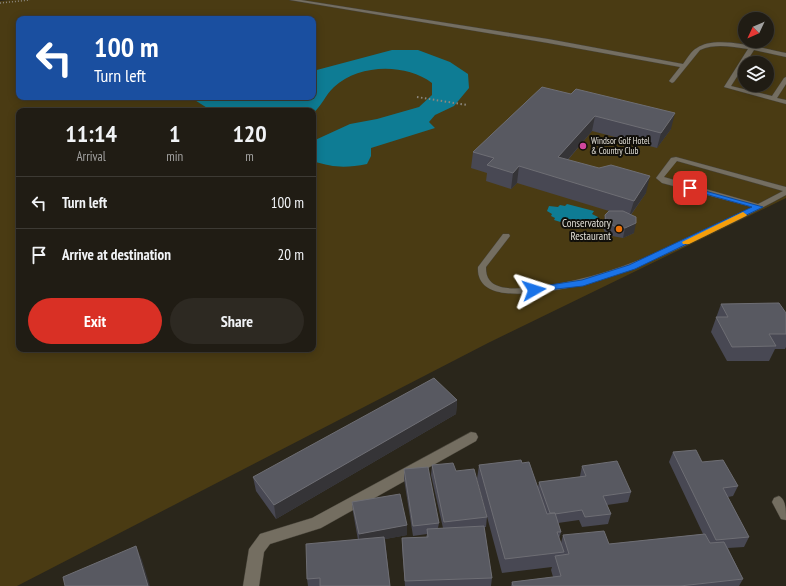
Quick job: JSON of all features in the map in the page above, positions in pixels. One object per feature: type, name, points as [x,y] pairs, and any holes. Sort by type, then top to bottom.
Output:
[{"type":"street","points":[[252,580],[257,549],[265,539],[316,523],[471,437]]},
{"type":"lane","points":[[292,0],[548,41],[683,66]]},
{"type":"lane","points":[[672,81],[683,66],[702,46],[719,44],[738,46]]},
{"type":"lane","points":[[786,55],[752,48],[727,87],[786,102]]},
{"type":"lane","points":[[773,99],[786,79]]},
{"type":"lane","points":[[759,207],[665,181],[660,178],[674,160],[676,160],[786,189]]},
{"type":"lane","points":[[506,236],[482,267],[481,273],[485,282],[492,288],[508,290],[558,287],[583,283],[632,267],[759,207],[786,192]]},
{"type":"path","points":[[0,3],[30,0]]},
{"type":"path","points":[[417,97],[467,105]]},
{"type":"shaded area","points":[[786,0],[786,198],[488,343],[17,586],[0,586],[0,1]]},
{"type":"water","points":[[392,50],[418,50],[450,62],[468,74],[469,88],[454,106],[435,115],[429,122],[435,128],[371,148],[371,156],[367,164],[340,167],[316,162],[316,140],[350,124],[377,119],[419,107],[432,95],[432,83],[421,76],[396,69],[369,70],[344,79],[328,93],[316,110],[316,108],[207,108],[195,100],[316,100],[316,70]]},
{"type":"water","points":[[567,204],[594,211],[592,214],[598,217],[600,222],[599,224],[588,227],[582,226],[580,228],[554,220],[555,218],[551,216],[552,214],[547,211],[549,206],[558,207],[560,205],[565,206]]},
{"type":"building","points":[[542,87],[571,94],[576,89],[675,113],[661,133],[595,116],[558,157],[599,168],[611,165],[650,176],[634,201],[519,166],[513,173],[487,165],[494,158],[473,152]]},
{"type":"building","points":[[609,211],[623,211],[636,217],[636,223],[625,228],[614,226],[606,221],[605,215]]},
{"type":"building","points":[[779,303],[786,313],[786,334],[769,334],[776,346],[732,347],[716,317],[728,317],[721,304]]},
{"type":"building","points":[[434,378],[457,400],[274,505],[253,477]]},
{"type":"building","points":[[696,450],[702,462],[723,460],[738,486],[723,488],[749,537],[716,540],[673,452]]},
{"type":"building","points":[[521,460],[522,463],[529,462],[547,514],[555,513],[561,532],[557,532],[564,552],[505,559],[479,465]]},
{"type":"building","points":[[617,461],[631,492],[603,496],[611,514],[585,517],[582,510],[555,514],[550,513],[539,482],[586,476],[582,466]]},
{"type":"building","points":[[453,463],[456,471],[474,469],[487,517],[444,522],[432,465]]},
{"type":"building","points":[[428,467],[439,523],[413,526],[404,469]]},
{"type":"building","points":[[400,494],[407,525],[359,534],[352,502]]},
{"type":"building","points":[[484,526],[492,578],[405,581],[402,538],[428,537],[427,529]]},
{"type":"building","points":[[604,531],[609,544],[705,534],[710,543],[724,542],[743,579],[680,586],[513,586],[512,582],[561,576],[555,556],[569,554],[563,535]]},
{"type":"building","points":[[384,537],[390,586],[320,586],[320,578],[307,579],[306,544]]},
{"type":"building","points":[[136,546],[148,586],[65,586],[63,577]]},
{"type":"slow traffic","points":[[686,242],[743,215]]},
{"type":"place","name":"Windsor Golf Hotel & Country Club","points":[[583,146]]},
{"type":"place","name":"Conservatory Restaurant","points":[[619,229]]},
{"type":"route","points":[[534,290],[583,283],[609,276],[681,245],[759,207],[690,188]]}]
